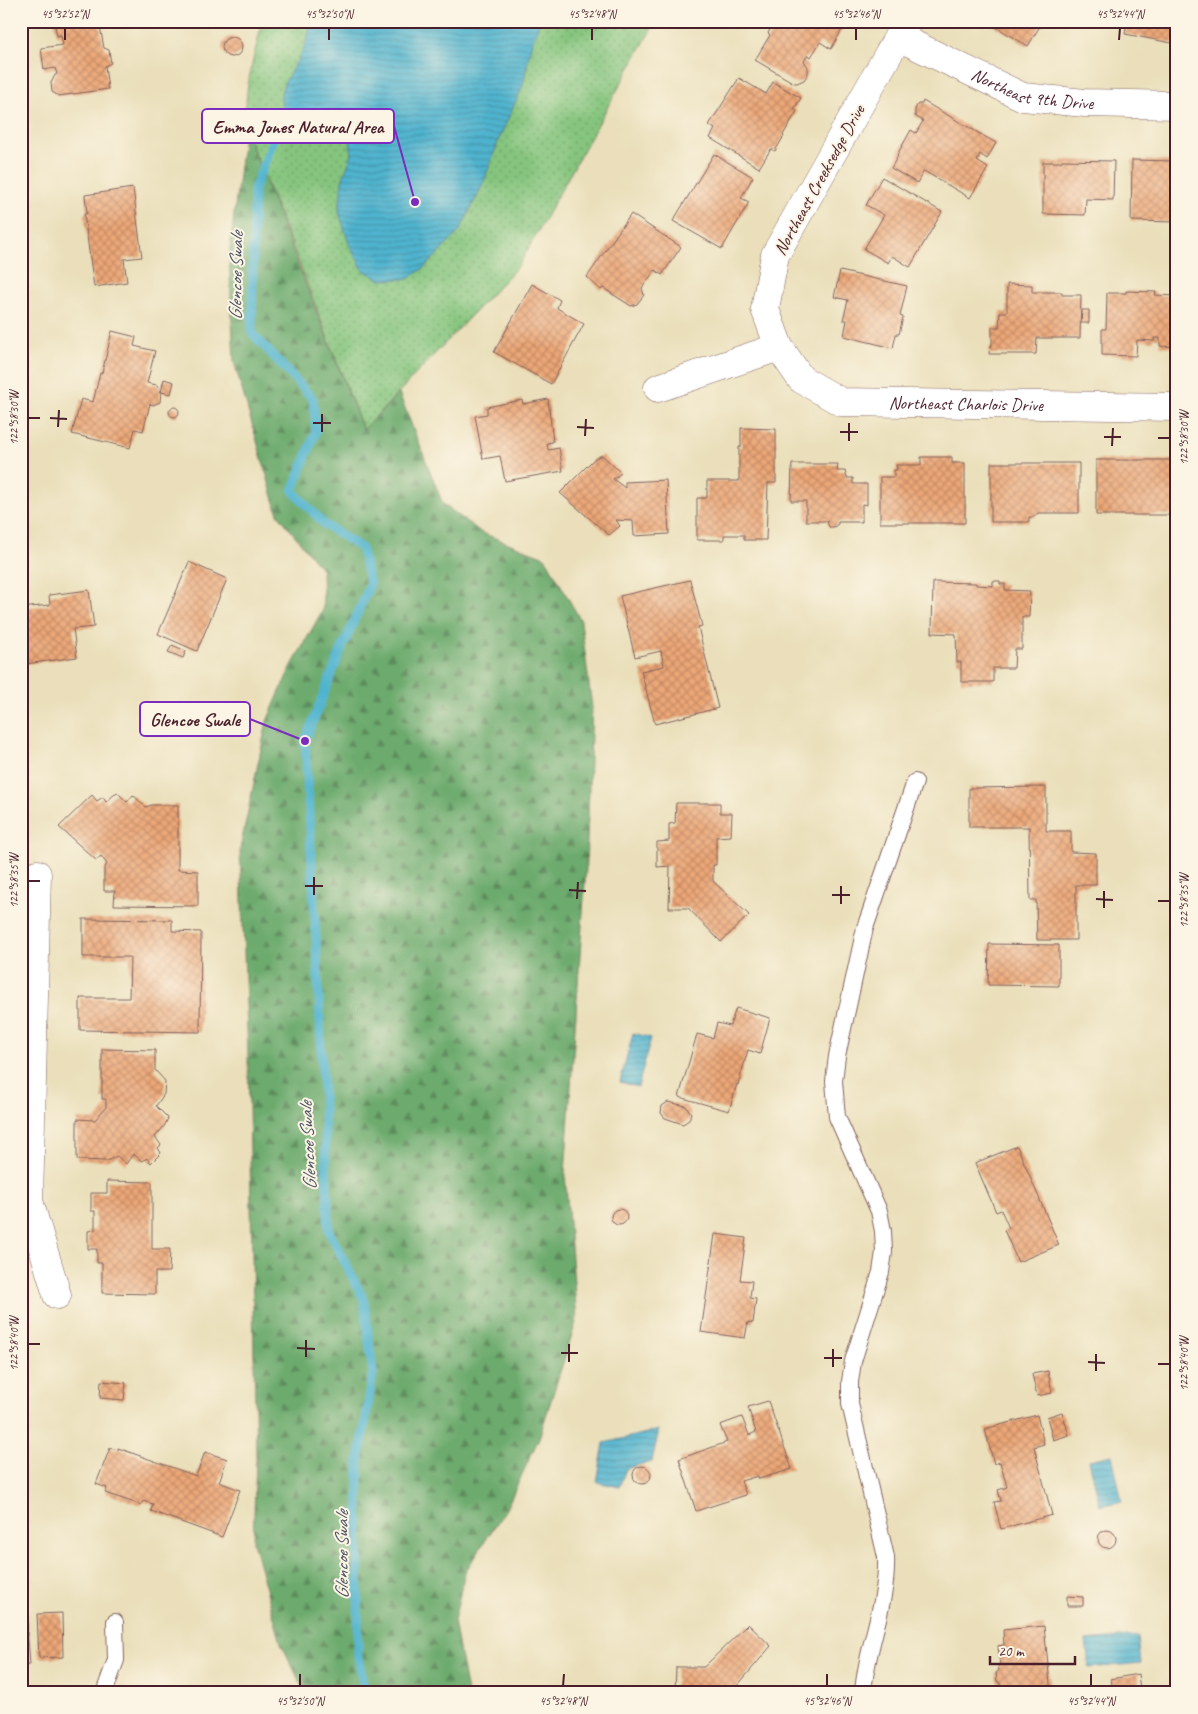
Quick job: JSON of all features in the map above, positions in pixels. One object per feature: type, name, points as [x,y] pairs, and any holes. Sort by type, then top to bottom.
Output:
[{"type":"street","name":"Northeast 9th Drive","points":[[903,29],[1023,97],[1085,103],[1177,105]]},
{"type":"street","name":"Northeast Creeksedge Drive","points":[[779,347],[765,309],[775,255],[903,29]]},
{"type":"street","points":[[658,388],[779,347]]},
{"type":"street","name":"Northeast Charlois Drive","points":[[779,347],[801,379],[840,402],[1177,407]]},
{"type":"street","points":[[37,874],[28,974],[25,1202],[57,1295]]},
{"type":"lane","points":[[863,1693],[870,1650],[886,1588],[887,1572],[886,1557],[850,1404],[850,1382],[853,1361],[881,1272],[884,1252],[883,1231],[879,1211],[837,1117],[834,1081],[837,1056],[866,928],[916,782]]},
{"type":"lane","points":[[104,1693],[116,1660],[115,1622]]},
{"type":"green space","points":[[262,21],[656,21],[519,265],[363,430],[300,265],[249,139],[246,125],[247,95]]},
{"type":"green space","points":[[245,125],[363,430],[399,393],[443,504],[482,533],[545,557],[581,621],[592,707],[586,868],[565,1174],[577,1319],[539,1438],[506,1509],[465,1572],[454,1621],[467,1693],[305,1693],[281,1643],[253,1542],[256,1458],[248,1055],[240,849],[267,721],[289,671],[323,609],[322,570],[278,514],[234,362],[229,256]]},
{"type":"water","points":[[312,21],[540,21],[531,45],[523,85],[499,139],[483,184],[459,232],[425,267],[408,279],[381,280],[363,270],[349,244],[339,212],[342,181],[352,154],[349,135],[332,126],[309,126],[302,124],[284,108],[281,100],[284,84],[303,50]]},
{"type":"water","points":[[633,1033],[651,1038],[638,1087],[620,1082]]},
{"type":"water","points":[[659,1430],[652,1461],[626,1469],[619,1487],[597,1482],[604,1443]]},
{"type":"water","points":[[1112,1455],[1122,1501],[1100,1506],[1089,1460]]},
{"type":"water","points":[[1138,1636],[1141,1663],[1089,1668],[1086,1641]]},
{"type":"building","points":[[54,21],[99,21],[104,48],[109,50],[111,63],[105,66],[108,89],[59,96],[52,92],[51,83],[57,74],[55,68],[44,70],[41,48],[63,45],[61,35],[57,36]]},
{"type":"building","points":[[775,21],[847,21],[831,49],[820,42],[811,57],[808,55],[804,61],[808,67],[808,74],[804,80],[794,83],[755,60],[770,35],[768,33]]},
{"type":"building","points":[[986,21],[1043,21],[1028,46]]},
{"type":"building","points":[[1127,21],[1177,21],[1177,44],[1125,34]]},
{"type":"building","points":[[232,37],[239,40],[242,47],[239,54],[232,57],[225,54],[222,47],[225,40]]},
{"type":"building","points":[[739,78],[766,94],[773,82],[801,98],[794,109],[797,111],[775,151],[771,149],[759,168],[710,138],[715,129],[709,125]]},
{"type":"building","points":[[923,101],[996,143],[987,159],[980,154],[977,161],[988,168],[970,198],[924,171],[917,183],[891,168],[911,130],[916,133],[923,121],[915,116],[915,109]]},
{"type":"building","points":[[714,154],[753,177],[741,198],[749,202],[722,249],[673,221]]},
{"type":"building","points":[[1174,158],[1177,158],[1177,222],[1131,221],[1132,160],[1174,161]]},
{"type":"building","points":[[1062,160],[1114,161],[1113,200],[1086,199],[1085,215],[1043,214],[1043,162],[1061,162]]},
{"type":"building","points":[[882,177],[942,212],[910,267],[892,256],[888,263],[864,249],[884,215],[866,205]]},
{"type":"building","points":[[133,188],[142,257],[124,259],[127,282],[94,287],[84,214],[87,213],[85,195]]},
{"type":"building","points":[[631,214],[681,247],[662,275],[655,270],[642,288],[644,295],[637,304],[631,306],[603,288],[601,290],[587,277]]},
{"type":"building","points":[[840,271],[907,286],[900,316],[903,317],[893,348],[844,336],[847,320],[843,320],[848,300],[834,297]]},
{"type":"building","points":[[532,284],[560,300],[557,308],[584,324],[551,384],[494,352]]},
{"type":"building","points":[[1007,284],[1032,285],[1032,292],[1062,292],[1062,295],[1081,295],[1080,338],[1037,338],[1036,354],[989,354],[990,346],[992,346],[992,327],[999,327],[1000,312],[1007,312]]},
{"type":"building","points":[[1126,291],[1156,292],[1155,295],[1177,296],[1177,347],[1160,346],[1160,338],[1154,338],[1154,341],[1137,340],[1136,356],[1102,355],[1102,329],[1106,329],[1107,293],[1126,293]]},
{"type":"building","points":[[1082,310],[1089,310],[1089,323],[1081,323]]},
{"type":"building","points":[[112,331],[136,337],[134,346],[155,351],[147,383],[157,385],[161,392],[160,402],[153,405],[150,404],[143,431],[135,429],[130,448],[72,434],[81,399],[93,402]]},
{"type":"building","points":[[164,379],[174,382],[171,394],[161,392]]},
{"type":"building","points":[[548,399],[553,442],[547,443],[548,450],[559,448],[563,471],[505,481],[500,456],[483,459],[475,416],[487,414],[487,407],[522,400],[523,404]]},
{"type":"building","points":[[172,407],[176,407],[179,412],[178,416],[172,417],[169,414],[169,410]]},
{"type":"building","points":[[741,428],[776,429],[776,483],[768,483],[766,540],[744,540],[744,535],[724,535],[724,540],[697,540],[697,498],[707,498],[707,481],[739,481]]},
{"type":"building","points":[[602,455],[621,473],[613,479],[625,488],[625,482],[666,480],[669,534],[634,536],[633,521],[616,520],[620,526],[609,535],[560,493],[594,459]]},
{"type":"building","points":[[921,457],[952,457],[952,463],[965,463],[965,523],[880,523],[880,477],[894,477],[894,470],[897,470],[896,465],[921,465]]},
{"type":"building","points":[[1096,460],[1177,460],[1177,515],[1096,515]]},
{"type":"building","points":[[991,463],[1079,463],[1079,513],[1038,513],[1034,517],[1029,517],[1029,522],[991,522]]},
{"type":"building","points":[[792,464],[838,464],[837,471],[845,471],[847,478],[853,478],[853,484],[867,484],[867,505],[862,504],[862,522],[838,522],[834,527],[829,527],[827,521],[806,521],[806,501],[791,501]]},
{"type":"building","points":[[189,562],[227,579],[197,651],[158,634]]},
{"type":"building","points":[[690,580],[702,626],[698,627],[718,708],[655,724],[641,671],[664,666],[661,651],[635,657],[620,596]]},
{"type":"building","points":[[993,581],[1000,581],[1000,584],[1005,584],[1005,590],[1030,591],[1029,617],[1022,617],[1022,649],[1015,649],[1014,668],[993,668],[993,682],[961,682],[961,662],[957,662],[956,634],[932,633],[933,582],[976,583],[976,585],[993,586]]},
{"type":"building","points":[[89,590],[94,627],[73,629],[77,657],[26,664],[23,646],[21,646],[21,608],[50,605],[49,595]]},
{"type":"building","points":[[172,645],[186,651],[183,658],[168,652]]},
{"type":"building","points":[[1046,787],[1046,831],[1071,831],[1071,852],[1096,853],[1096,885],[1076,885],[1076,940],[1037,940],[1036,900],[1030,900],[1029,827],[969,827],[969,788]]},
{"type":"building","points":[[117,792],[127,802],[133,795],[146,807],[151,805],[178,805],[178,870],[198,871],[198,906],[114,905],[115,891],[104,891],[104,869],[107,864],[101,856],[96,860],[59,827],[92,795],[97,801],[103,797],[106,802]]},
{"type":"building","points":[[21,793],[26,793],[25,855],[21,855]]},
{"type":"building","points":[[676,803],[720,803],[720,813],[732,813],[731,836],[716,837],[716,865],[713,865],[713,881],[749,915],[721,942],[688,908],[669,908],[670,866],[657,867],[657,842],[669,841],[669,824],[675,823]]},
{"type":"building","points":[[83,919],[172,920],[172,931],[201,932],[200,1032],[80,1030],[80,998],[129,998],[130,957],[83,957]]},
{"type":"building","points":[[989,944],[1059,945],[1059,986],[988,985]]},
{"type":"building","points":[[736,1008],[770,1018],[760,1054],[748,1050],[729,1111],[679,1097],[697,1034],[713,1038],[717,1023],[730,1026]]},
{"type":"building","points":[[102,1049],[155,1050],[155,1070],[165,1081],[164,1094],[156,1106],[168,1118],[155,1137],[161,1145],[158,1148],[161,1153],[151,1163],[147,1158],[142,1161],[133,1154],[126,1164],[117,1156],[107,1161],[77,1160],[77,1119],[95,1120],[106,1107],[106,1099],[102,1099]]},
{"type":"building","points":[[668,1102],[686,1106],[691,1113],[689,1120],[683,1124],[665,1118],[661,1113],[662,1106]]},
{"type":"building","points":[[1017,1146],[1059,1245],[1018,1262],[1004,1230],[1009,1228],[1001,1210],[996,1212],[975,1163]]},
{"type":"building","points":[[107,1181],[152,1182],[152,1249],[170,1249],[169,1272],[155,1272],[155,1294],[102,1293],[102,1263],[97,1263],[97,1249],[88,1249],[88,1231],[95,1230],[95,1211],[91,1211],[91,1193],[107,1193]]},
{"type":"building","points":[[619,1209],[625,1211],[627,1217],[625,1223],[619,1225],[613,1223],[611,1217],[613,1211]]},
{"type":"building","points":[[715,1234],[746,1238],[740,1280],[752,1281],[750,1298],[756,1299],[753,1323],[748,1322],[745,1338],[701,1332]]},
{"type":"building","points":[[21,1301],[24,1301],[24,1350],[21,1350]]},
{"type":"building","points":[[1048,1371],[1052,1393],[1037,1396],[1032,1374]]},
{"type":"building","points":[[101,1381],[126,1383],[124,1400],[100,1398]]},
{"type":"building","points":[[768,1401],[792,1469],[759,1479],[758,1476],[741,1481],[746,1495],[696,1511],[679,1459],[727,1442],[720,1425],[742,1417],[749,1435],[756,1432],[748,1407]]},
{"type":"building","points":[[1062,1412],[1069,1435],[1053,1440],[1047,1417]]},
{"type":"building","points":[[1037,1415],[1044,1444],[1034,1447],[1052,1515],[1001,1529],[994,1502],[1001,1501],[998,1490],[1007,1487],[1000,1462],[994,1464],[985,1429]]},
{"type":"building","points":[[110,1448],[118,1450],[118,1448],[196,1476],[205,1452],[227,1459],[219,1482],[240,1490],[222,1537],[151,1511],[153,1504],[143,1501],[141,1505],[105,1493],[107,1488],[96,1484]]},
{"type":"building","points":[[642,1466],[648,1469],[651,1475],[648,1481],[642,1484],[636,1481],[633,1475],[636,1469]]},
{"type":"building","points":[[1107,1530],[1115,1535],[1116,1539],[1111,1547],[1107,1548],[1099,1543],[1098,1539],[1103,1531]]},
{"type":"building","points":[[1067,1596],[1083,1597],[1083,1606],[1067,1606]]},
{"type":"building","points":[[25,1597],[30,1665],[21,1666],[21,1598]]},
{"type":"building","points":[[62,1613],[63,1657],[39,1658],[37,1614]]},
{"type":"building","points":[[748,1624],[771,1646],[738,1685],[738,1693],[675,1693],[676,1667],[704,1667]]},
{"type":"building","points":[[1044,1626],[1051,1693],[1010,1693],[1009,1687],[1000,1687],[996,1673],[999,1670],[998,1666],[1000,1666],[998,1646],[1004,1645],[1003,1630]]},
{"type":"building","points":[[1138,1674],[1140,1690],[1113,1693],[1111,1679]]},
{"type":"waterway","name":"Glencoe Swale","points":[[294,106],[285,111],[254,189],[252,333],[313,399],[316,431],[293,491],[324,524],[361,548],[370,584],[305,741],[318,974],[329,1231],[364,1300],[373,1373],[359,1461],[358,1656],[365,1693]]},
{"type":"place","name":"Emma Jones Natural Area","points":[[415,202]]},
{"type":"place","name":"Glencoe Swale","points":[[305,741]]}]
